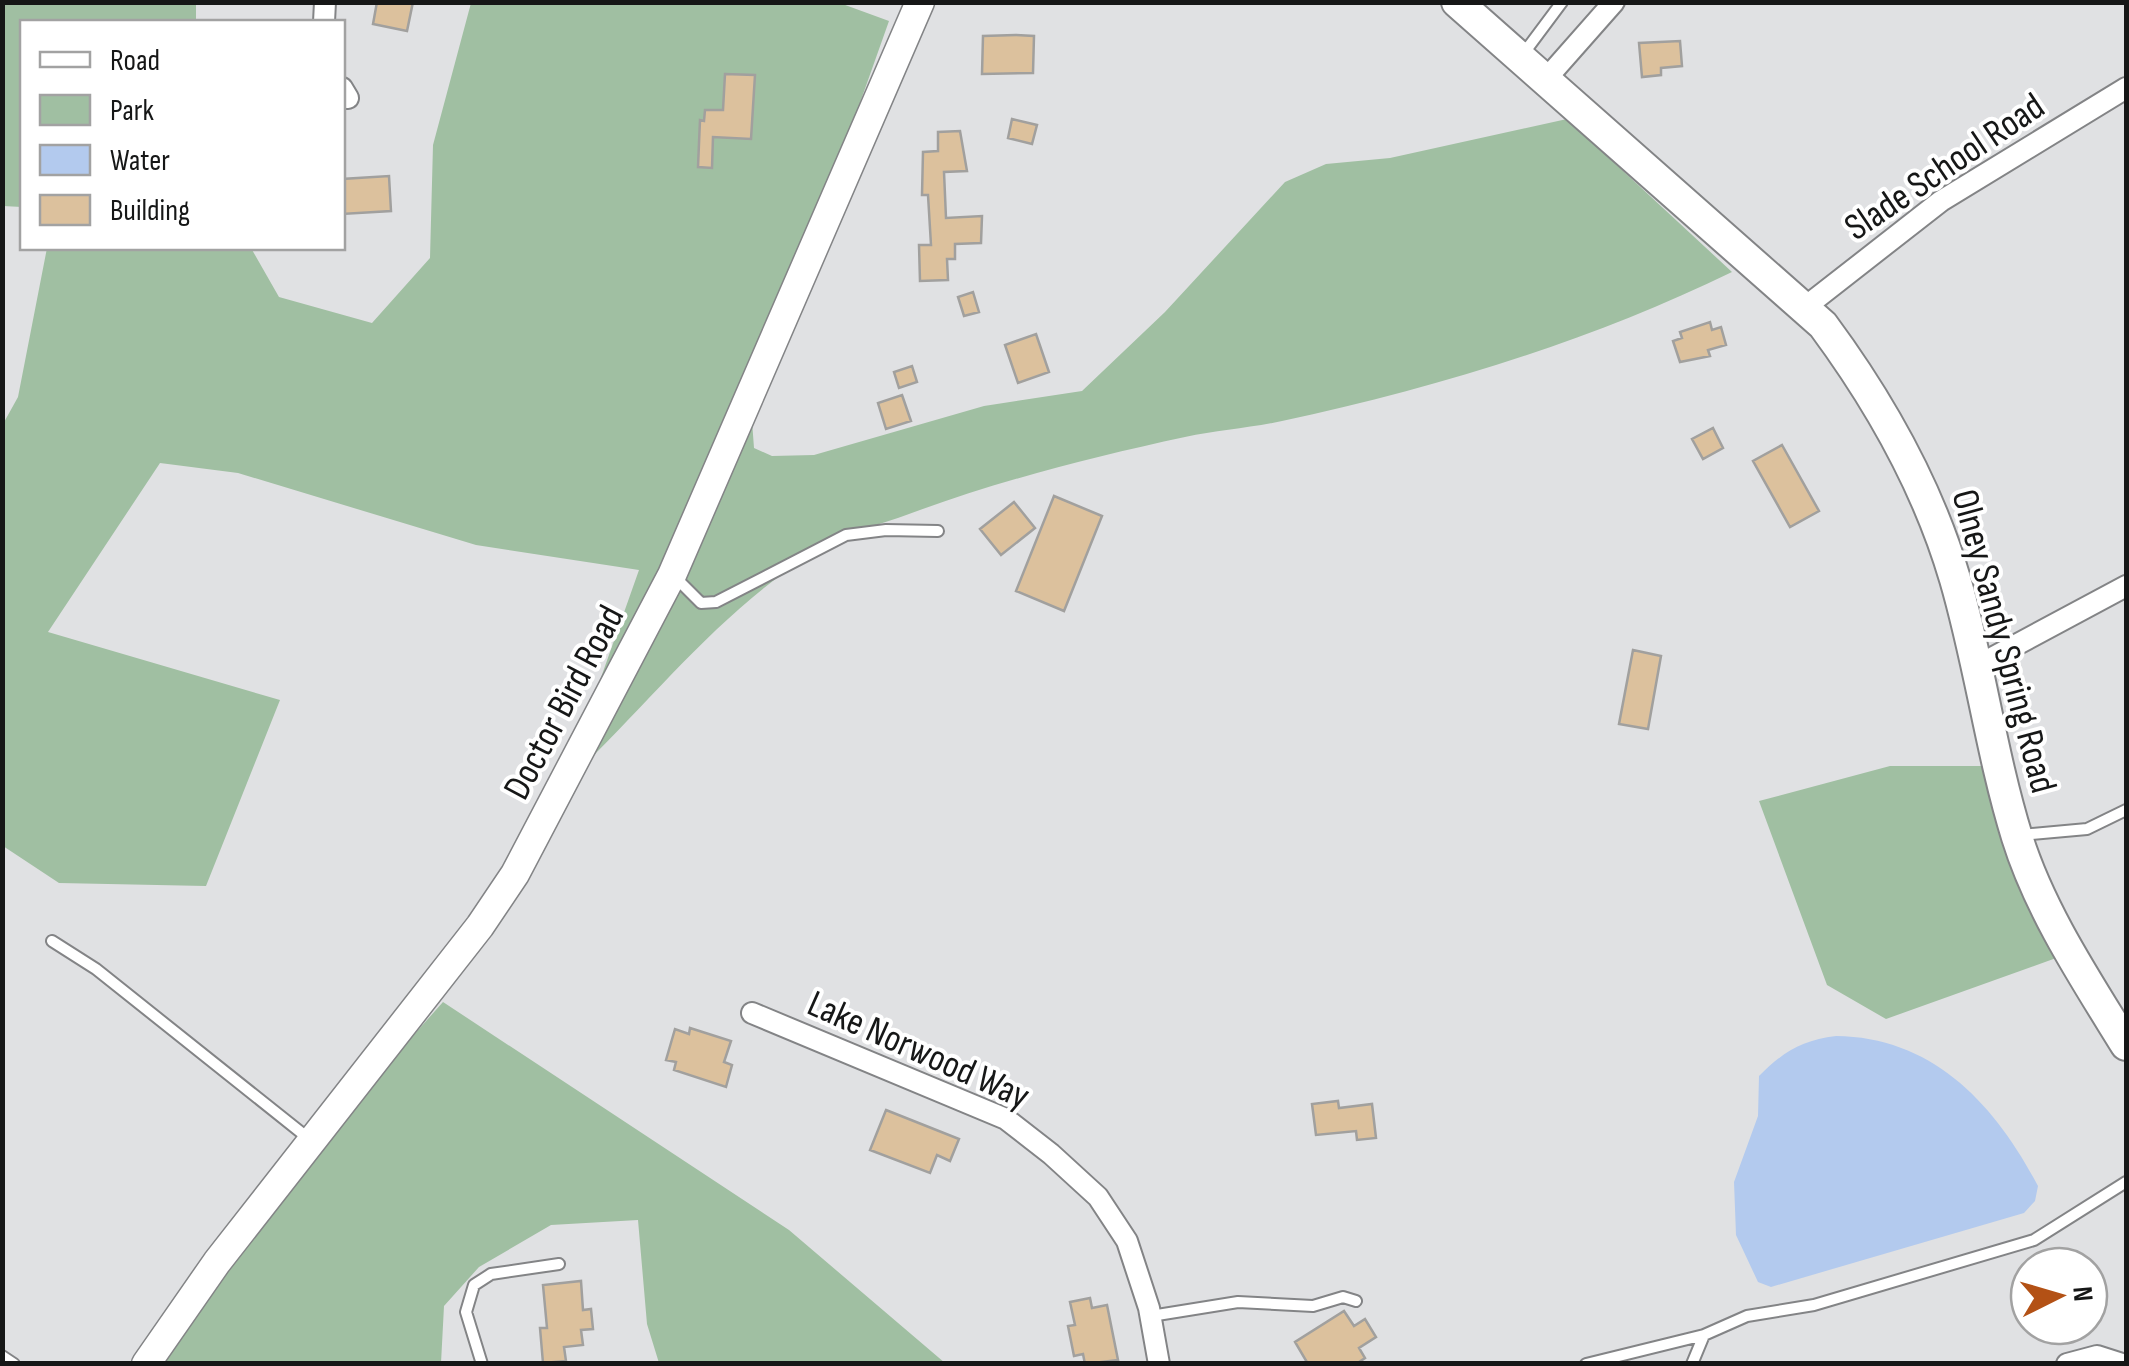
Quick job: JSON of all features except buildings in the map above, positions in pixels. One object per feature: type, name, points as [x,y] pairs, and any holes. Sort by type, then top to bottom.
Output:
[{"type":"main road","name":"Doctor Bird Road","points":[[146,1364],[515,874],[672,575],[920,2]]},
{"type":"main road","name":"Olney Sandy Spring Road","points":[[1457,2],[1823,325],[1856,371],[1920,481],[1955,580],[2016,836],[2070,953],[2126,1045]]},
{"type":"street","points":[[1546,80],[1614,2]]},
{"type":"street","name":"Slade School Road","points":[[1804,308],[1942,200],[2126,88]]},
{"type":"street","points":[[1974,667],[2126,586]]},
{"type":"street","name":"Lake Norwood Way","points":[[752,1013],[1006,1120],[1098,1197],[1127,1241],[1150,1316],[1159,1364]]},
{"type":"street","points":[[2067,1364],[2098,1356],[2122,1364]]},
{"type":"lane","points":[[1521,58],[1562,2]]},
{"type":"lane","points":[[672,575],[701,603],[716,602],[846,535],[886,530],[938,531]]},
{"type":"lane","points":[[2016,836],[2087,829],[2126,810]]},
{"type":"lane","points":[[52,941],[96,969],[312,1141]]},
{"type":"lane","points":[[1586,1364],[1704,1335],[1747,1316],[1814,1306],[2034,1240],[2126,1182]]},
{"type":"lane","points":[[482,1364],[466,1312],[474,1285],[490,1274],[560,1264]]},
{"type":"lane","points":[[1150,1316],[1238,1302],[1313,1306],[1343,1297],[1356,1301]]},
{"type":"lane","points":[[1692,1364],[1704,1335]]},
{"type":"lane","points":[[2,1356],[14,1364]]},
{"type":"green space","points":[[837,2],[889,21],[779,331],[750,394],[754,448],[772,456],[814,455],[984,406],[1082,391],[1165,312],[1285,182],[1326,164],[1390,158],[1567,119],[1732,272],[1624,320],[1455,378],[1282,421],[1185,437],[1080,461],[977,491],[834,541],[752,598],[687,658],[563,785],[639,570],[476,545],[238,473],[160,463],[48,632],[280,700],[206,886],[59,883],[3,846],[3,424],[18,397],[47,250],[252,250],[279,297],[372,323],[430,258],[433,145],[471,3]]},
{"type":"green space","points":[[2,3],[196,3],[196,20],[20,20],[20,207],[3,206]]},
{"type":"green space","points":[[1890,766],[1998,766],[2070,953],[1886,1019],[1827,985],[1759,801]]},
{"type":"green space","points":[[443,1002],[789,1230],[945,1363],[659,1363],[647,1324],[638,1220],[551,1225],[479,1267],[444,1306],[441,1363],[149,1364],[257,1211]]},
{"type":"water","points":[[1836,1036],[1871,1039],[1902,1048],[1957,1081],[1981,1103],[2021,1156],[2038,1186],[2035,1201],[2024,1213],[1771,1287],[1758,1282],[1736,1235],[1734,1182],[1758,1116],[1759,1076],[1794,1048]]}]
